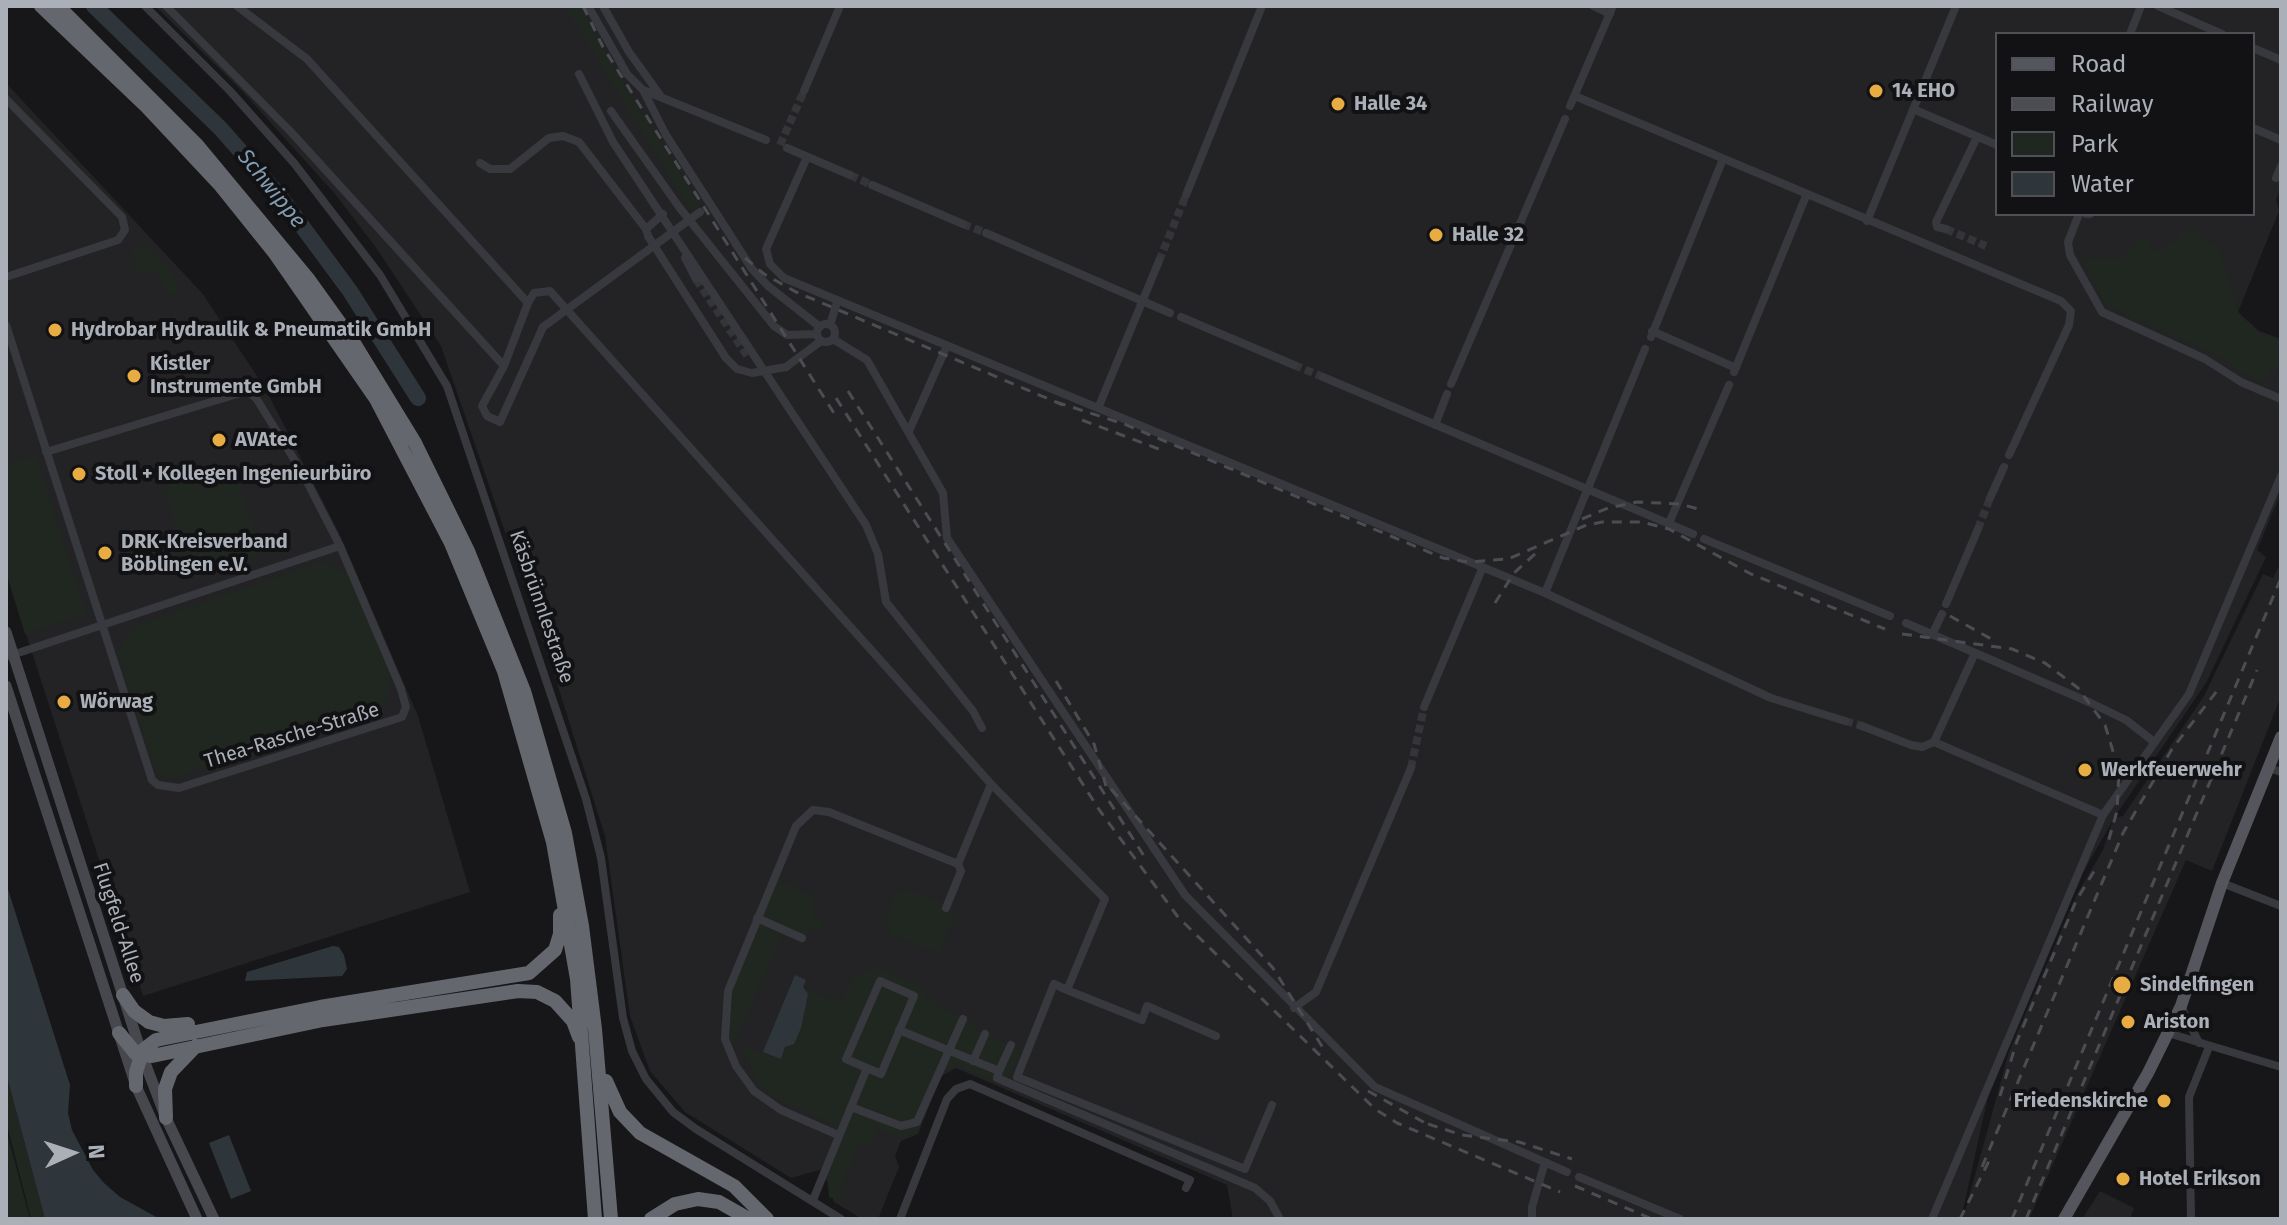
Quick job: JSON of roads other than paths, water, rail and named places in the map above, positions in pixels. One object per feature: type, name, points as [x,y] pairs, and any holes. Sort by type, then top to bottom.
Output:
[{"type":"highway","points":[[41,6],[147,107],[221,186],[307,295],[376,399],[429,496],[477,600],[512,696],[547,815],[569,928],[586,1061],[595,1219]]},
{"type":"highway","points":[[58,6],[166,111],[281,243],[357,349],[438,486],[498,623],[552,783],[573,875],[595,1029],[611,1219]]},
{"type":"highway","points":[[123,995],[142,1018],[164,1026],[320,1007],[512,978],[539,967],[555,950],[561,926],[547,815]]},
{"type":"highway","points":[[119,1033],[129,1049],[142,1055],[155,1056],[199,1044],[383,1010],[518,991],[547,996],[562,1008],[573,1021],[586,1061]]},
{"type":"highway","points":[[136,1086],[146,1045],[161,1039],[320,1007]]},
{"type":"highway","points":[[595,1029],[609,1091],[626,1119],[656,1145],[734,1186],[767,1219]]},
{"type":"highway","points":[[166,1118],[165,1089],[171,1072],[199,1044]]},
{"type":"highway","points":[[651,1219],[675,1204],[698,1199],[719,1202],[749,1219]]},
{"type":"main road","name":"Flugfeld-Allee","points":[[6,632],[10,656],[27,695],[142,1055],[166,1118],[214,1219]]},
{"type":"main road","name":"Flugfeld-Allee","points":[[6,686],[136,1086],[197,1219]]},
{"type":"main road","points":[[11,701],[15,694],[27,695]]},
{"type":"main road","points":[[2064,1219],[2181,1006],[2222,883],[2275,770],[2281,737]]},
{"type":"street","name":"Käsbrünnlestraße","points":[[145,6],[230,91],[294,163],[380,275],[447,386],[586,799],[601,858],[623,1018],[632,1051],[646,1079],[673,1112],[696,1129],[841,1219]]},
{"type":"street","points":[[237,6],[307,59],[528,303]]},
{"type":"street","points":[[588,6],[627,74],[643,90],[650,109],[752,269],[819,334]]},
{"type":"street","points":[[603,6],[645,78],[660,96]]},
{"type":"street","points":[[804,91],[840,6]]},
{"type":"street","points":[[1186,195],[1262,6]]},
{"type":"street","points":[[1570,106],[1612,10],[1593,6]]},
{"type":"street","points":[[1867,221],[1956,6]]},
{"type":"street","points":[[2131,32],[2141,6]]},
{"type":"street","points":[[2158,6],[2217,32]]},
{"type":"street","points":[[169,7],[291,132],[504,366]]},
{"type":"street","points":[[2255,49],[2281,60]]},
{"type":"street","points":[[579,74],[613,142],[843,487],[875,543],[886,602],[973,711],[982,728]]},
{"type":"street","points":[[643,90],[766,140]]},
{"type":"street","points":[[1575,96],[2061,301],[2071,311],[2069,325],[2009,455]]},
{"type":"street","points":[[6,99],[122,217],[125,230],[118,240],[6,277]]},
{"type":"street","points":[[1913,109],[1995,144]]},
{"type":"street","points":[[611,111],[679,207],[774,326],[787,335],[819,334],[833,339],[867,360],[943,493],[947,538],[1162,865],[1211,924],[1375,1087],[1567,1172]]},
{"type":"street","points":[[1451,384],[1565,119]]},
{"type":"street","points":[[2255,129],[2281,140]]},
{"type":"street","points":[[480,163],[490,169],[510,169],[549,138],[563,136],[579,142],[646,229],[726,358],[737,369],[752,373],[786,367],[830,325],[837,302]]},
{"type":"street","points":[[1946,229],[1936,222],[1977,137]]},
{"type":"street","points":[[787,148],[850,175]]},
{"type":"street","points":[[807,157],[766,249],[770,264],[784,278],[946,348],[1078,402],[1099,406],[1545,593],[1759,692],[1845,721]]},
{"type":"street","points":[[1723,159],[1651,334],[1735,370],[1806,196]]},
{"type":"street","points":[[2276,178],[2281,166]]},
{"type":"street","points":[[872,185],[963,224]]},
{"type":"street","points":[[710,205],[700,212],[543,327],[500,422],[487,416],[482,406],[504,366],[528,303],[534,293],[550,291],[560,298],[991,784],[1105,899],[1067,990]]},
{"type":"street","points":[[646,229],[663,214]]},
{"type":"street","points":[[2078,216],[2068,242],[2070,255],[2102,312],[2205,359],[2241,382],[2281,399]]},
{"type":"street","points":[[986,233],[1170,313]]},
{"type":"street","points":[[681,242],[696,279]]},
{"type":"street","points":[[1099,406],[1159,261]]},
{"type":"street","points":[[1181,317],[1294,365]]},
{"type":"street","points":[[6,325],[104,624]]},
{"type":"street","points":[[830,325],[835,333],[833,339]]},
{"type":"street","points":[[909,431],[946,348]]},
{"type":"street","points":[[1545,593],[1645,349]]},
{"type":"street","points":[[1323,377],[1693,534]]},
{"type":"street","points":[[1669,523],[1729,385]]},
{"type":"street","points":[[10,656],[340,546],[302,472],[256,398],[247,391],[239,390],[46,452]]},
{"type":"street","points":[[1435,425],[1447,394]]},
{"type":"street","points":[[1990,498],[2004,467]]},
{"type":"street","points":[[1932,1219],[2103,815],[2189,694],[2281,476]]},
{"type":"street","points":[[1946,604],[1978,529]]},
{"type":"street","points":[[1704,539],[1890,616]]},
{"type":"street","name":"Thea-Rasche-Straße","points":[[104,624],[152,780],[169,789],[402,717],[406,707],[401,689],[340,546]]},
{"type":"street","points":[[1424,707],[1482,569]]},
{"type":"street","points":[[1932,635],[1942,614]]},
{"type":"street","points":[[1906,623],[2126,720],[2153,741]]},
{"type":"street","points":[[1862,726],[1911,745],[1922,747],[1934,742],[1975,653]]},
{"type":"street","points":[[1934,742],[2103,815]]},
{"type":"street","points":[[1294,1008],[1316,992],[1411,768]]},
{"type":"street","points":[[958,864],[991,784]]},
{"type":"street","points":[[838,1135],[772,1105],[748,1083],[725,1039],[724,1007],[796,826],[813,810],[829,812],[958,864],[961,871],[946,908]]},
{"type":"street","points":[[2222,883],[2281,906]]},
{"type":"street","points":[[757,918],[802,938]]},
{"type":"street","points":[[880,981],[914,996],[881,1074],[867,1068],[846,1059],[880,981]]},
{"type":"street","points":[[1216,1036],[1147,1006],[1142,1020],[1054,984],[1017,1077],[1245,1169],[1272,1105]]},
{"type":"street","points":[[2181,1006],[2204,1045],[2189,1097],[2191,1219]]},
{"type":"street","points":[[851,1107],[901,1126],[912,1125],[920,1119],[963,1019]]},
{"type":"street","points":[[899,1030],[999,1071]]},
{"type":"street","points":[[2168,1033],[2281,1067]]},
{"type":"street","points":[[973,1061],[985,1034]]},
{"type":"street","points":[[1011,1045],[997,1078],[1255,1188],[1270,1201],[1280,1219]]},
{"type":"street","points":[[813,1200],[867,1068]]},
{"type":"street","points":[[900,1219],[947,1099],[956,1089],[970,1084],[996,1101],[1046,1124],[1190,1180],[1186,1188]]},
{"type":"street","points":[[1532,1219],[1532,1207],[1545,1162]]},
{"type":"street","points":[[1579,1177],[1680,1219]]},
{"type":"water","points":[[6,883],[70,1085],[68,1113],[72,1130],[93,1170],[104,1183],[120,1197],[160,1219],[45,1219],[6,1073]]},
{"type":"water","points":[[333,946],[339,947],[344,955],[347,969],[342,976],[245,981],[247,972]]},
{"type":"water","points":[[795,975],[806,980],[803,987],[808,994],[801,1028],[794,1044],[785,1047],[781,1059],[763,1052]]},
{"type":"water","points":[[229,1135],[251,1191],[231,1199],[209,1143]]},
{"type":"waterway","name":"Schwippe","points":[[94,6],[221,129],[279,195],[350,291],[418,398]]},
{"type":"tunnel","points":[[780,145],[804,91]]},
{"type":"tunnel","points":[[850,175],[872,185]]},
{"type":"tunnel","points":[[1159,261],[1186,195]]},
{"type":"tunnel","points":[[963,224],[986,233]]},
{"type":"tunnel","points":[[1946,229],[1986,246]]},
{"type":"tunnel","points":[[696,279],[748,357]]},
{"type":"tunnel","points":[[1294,365],[1323,377]]},
{"type":"tunnel","points":[[1978,529],[1990,498]]},
{"type":"tunnel","points":[[1411,768],[1424,707]]},
{"type":"tunnel","points":[[1845,721],[1862,726]]},
{"type":"railway","points":[[583,6],[603,47],[837,418]]},
{"type":"railway","points":[[745,258],[764,274],[796,292],[1063,405]]},
{"type":"railway","points":[[848,391],[1144,856]]},
{"type":"railway","points":[[836,398],[1100,811],[1178,917],[1375,1109],[1397,1123],[1560,1192]]},
{"type":"railway","points":[[1056,402],[1124,424],[1443,558],[1468,562],[1508,559],[1584,526],[1602,522],[1642,522],[1669,529],[1751,574],[1885,629]]},
{"type":"railway","points":[[1082,420],[1164,451]]},
{"type":"railway","points":[[1582,519],[1608,508],[1637,502],[1680,504],[1702,510]]},
{"type":"railway","points":[[1495,603],[1514,573],[1537,552]]},
{"type":"railway","points":[[2012,1219],[2281,578]]},
{"type":"railway","points":[[1950,616],[1993,640]]},
{"type":"railway","points":[[1902,634],[2012,649],[2045,663],[2078,688],[2105,725],[2119,771],[2117,811],[2107,846]]},
{"type":"railway","points":[[2026,1219],[2257,670]]},
{"type":"railway","points":[[1056,681],[1094,744],[1106,786]]},
{"type":"railway","points":[[1982,1167],[2123,833],[2172,749],[2220,687]]},
{"type":"railway","points":[[1111,789],[1273,968],[1325,1051]]},
{"type":"railway","points":[[2000,1096],[2017,1041],[2076,901],[2096,868]]},
{"type":"railway","points":[[1368,1091],[1427,1124]]},
{"type":"railway","points":[[1428,1124],[1462,1135],[1519,1142],[1572,1159]]},
{"type":"railway","points":[[1960,1219],[1991,1157]]},
{"type":"railway","points":[[1575,1186],[1652,1219]]},
{"type":"place","name":"14 EHO","points":[[1876,91]]},
{"type":"place","name":"Halle 34","points":[[1338,104]]},
{"type":"place","name":"Halle 32","points":[[1436,235]]},
{"type":"place","name":"Hydrobar Hydraulik & Pneumatik GmbH","points":[[55,330]]},
{"type":"place","name":"Kistler Instrumente GmbH","points":[[134,376]]},
{"type":"place","name":"AVAtec","points":[[219,440]]},
{"type":"place","name":"Stoll + Kollegen Ingenieurbüro","points":[[79,474]]},
{"type":"place","name":"DRK-Kreisverband Böblingen e.V.","points":[[105,553]]},
{"type":"place","name":"Wörwag","points":[[64,702]]},
{"type":"place","name":"Werkfeuerwehr","points":[[2085,770]]},
{"type":"place","name":"Sindelfingen","points":[[2122,985]]},
{"type":"place","name":"Ariston","points":[[2128,1022]]},
{"type":"place","name":"Friedenskirche","points":[[2164,1101]]},
{"type":"place","name":"Hotel Erikson","points":[[2123,1179]]}]
